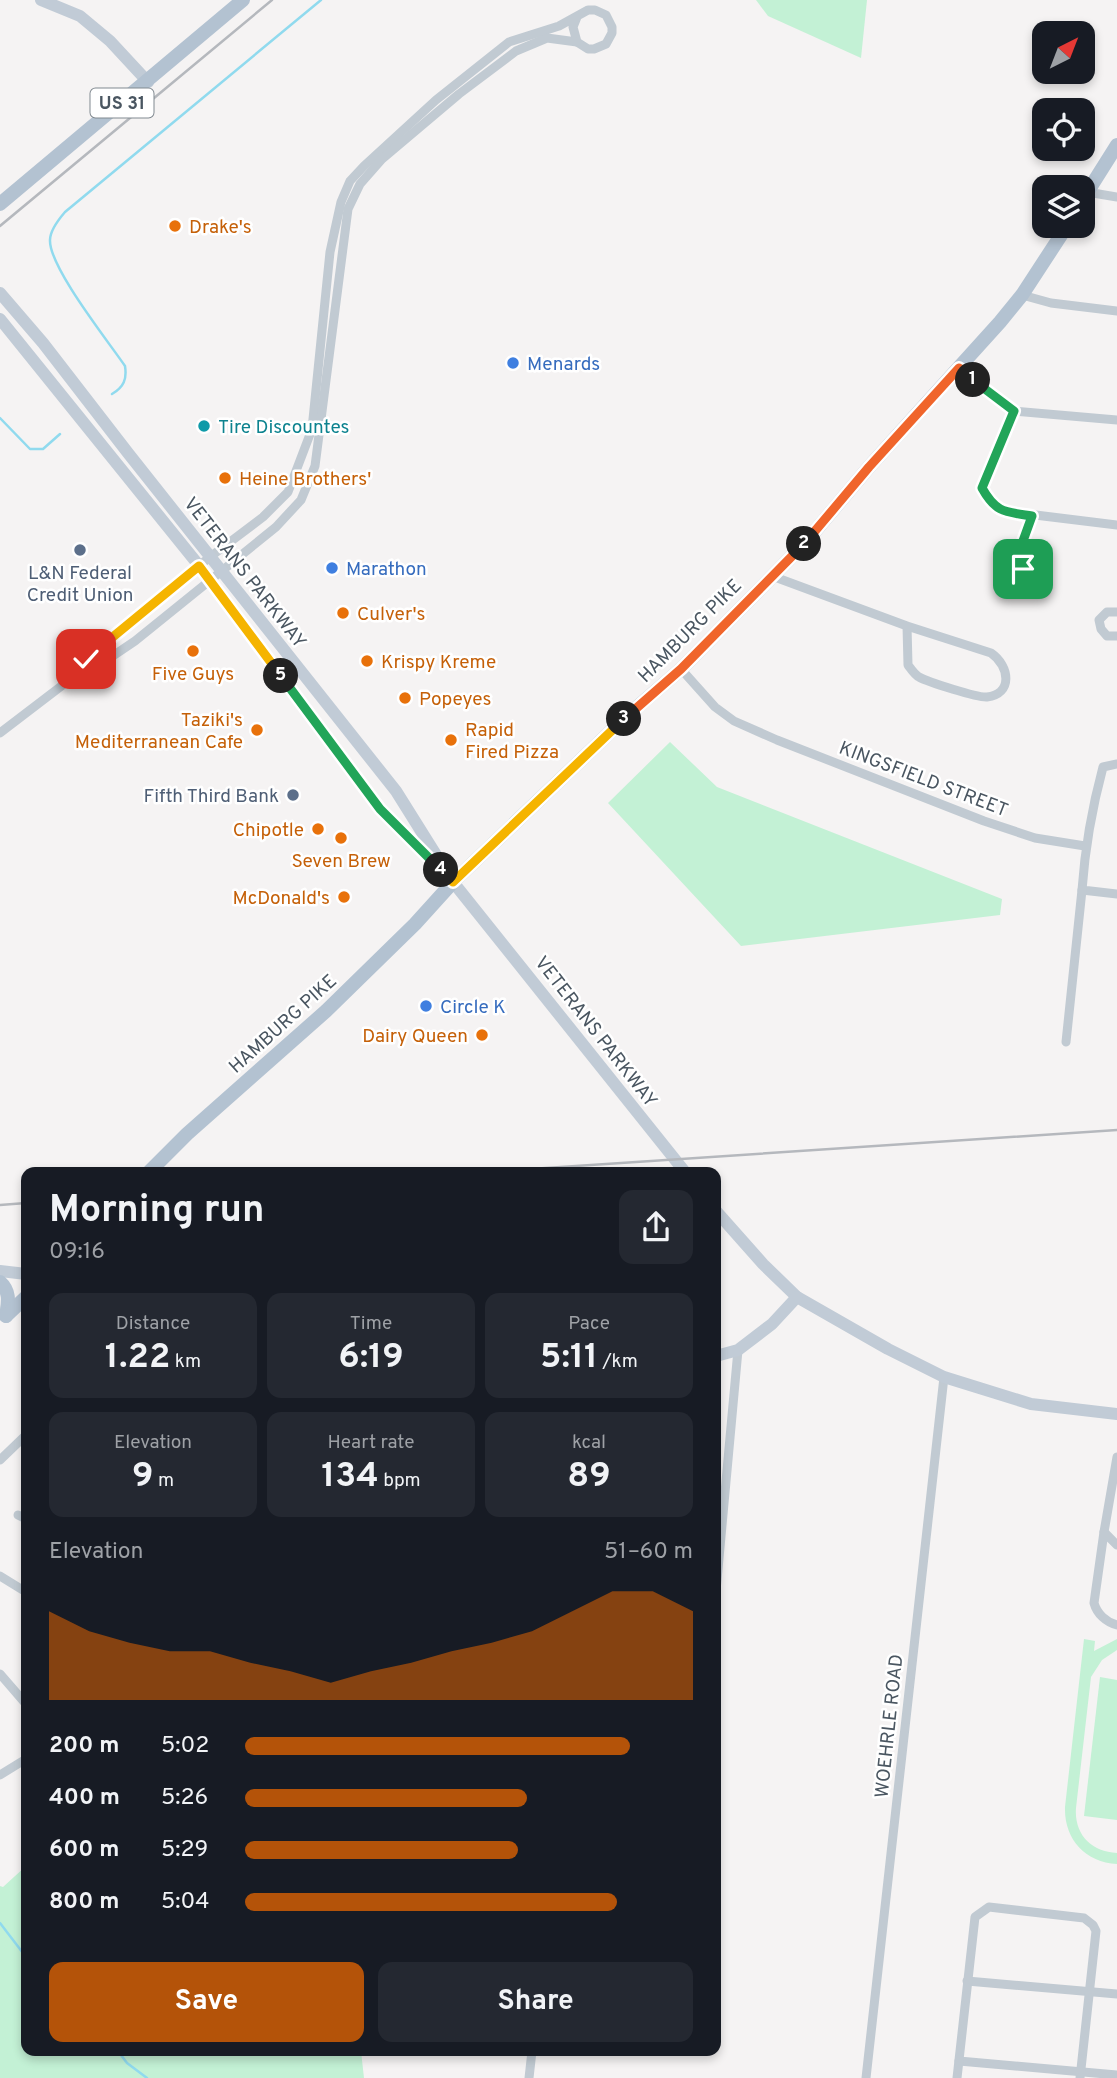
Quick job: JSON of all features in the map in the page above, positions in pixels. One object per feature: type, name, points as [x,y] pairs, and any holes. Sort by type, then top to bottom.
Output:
[{"type":"main road","points":[[41,0],[80,16],[110,41],[148,82]]},
{"type":"main road","name":"US 31","points":[[0,204],[243,0]]},
{"type":"main road","points":[[1095,179],[1117,145]]},
{"type":"main road","name":"HAMBURG PIKE","points":[[154,1167],[187,1134],[326,1011],[415,924],[453,882],[627,716],[681,669],[816,532],[869,467],[1022,295],[1059,238]]},
{"type":"main road","name":"VETERANS PARKWAY","points":[[0,293],[43,343],[396,792],[453,882],[681,1167]]},
{"type":"main road","name":"VETERANS PARKWAY","points":[[0,319],[199,566],[380,809],[453,882]]},
{"type":"main road","points":[[721,1218],[797,1297],[860,1335],[944,1377],[1031,1404],[1117,1414]]},
{"type":"main road","points":[[0,1271],[21,1273]]},
{"type":"main road","points":[[0,1282],[8,1295],[3,1319]]},
{"type":"main road","points":[[721,1355],[738,1350],[772,1324],[797,1297]]},
{"type":"main road","points":[[3,1319],[21,1302]]},
{"type":"street","points":[[85,668],[89,655],[209,557],[264,517],[288,492],[312,429],[330,252],[341,202],[350,181],[436,100],[509,42],[559,26],[577,16],[588,10],[601,12],[610,20],[612,33],[606,44],[594,50],[582,47],[577,42],[573,27],[577,16]]},
{"type":"street","points":[[0,733],[85,668],[98,666],[135,641],[276,527],[301,500],[316,466],[348,209],[360,184],[382,159],[458,94],[516,51],[547,38],[577,42]]},
{"type":"street","points":[[1095,196],[1117,197]]},
{"type":"street","points":[[1022,295],[1051,303],[1117,311]]},
{"type":"street","points":[[959,368],[1014,411],[1117,420]]},
{"type":"street","points":[[1014,411],[982,488],[992,505],[1003,511],[1032,516],[1117,525]]},
{"type":"street","points":[[1019,552],[1032,516]]},
{"type":"street","points":[[772,576],[907,626],[991,653],[1000,659],[1006,671],[1004,686],[997,694],[988,697],[919,677],[908,666],[907,626]]},
{"type":"street","points":[[1117,612],[1107,612],[1099,620],[1101,629],[1107,636],[1117,636]]},
{"type":"street","name":"KINGSFIELD STREET","points":[[681,669],[715,707],[734,721],[777,740],[984,821],[1035,838],[1085,846]]},
{"type":"street","points":[[1066,1042],[1085,846],[1103,767],[1117,764]]},
{"type":"street","points":[[1082,890],[1117,894]]},
{"type":"street","points":[[721,1536],[738,1350]]},
{"type":"street","name":"WOEHRLE ROAD","points":[[866,2078],[944,1377]]},
{"type":"street","points":[[0,1460],[21,1440]]},
{"type":"street","points":[[1117,1457],[1094,1603],[1096,1611],[1104,1619],[1117,1625]]},
{"type":"street","points":[[1104,1532],[1117,1545]]},
{"type":"street","points":[[0,1576],[21,1589]]},
{"type":"street","points":[[0,1674],[21,1698]]},
{"type":"street","points":[[0,1774],[21,1762]]},
{"type":"street","points":[[957,2078],[975,1917],[989,1907],[1084,1919],[1089,1921],[1096,1931],[1080,2075]]},
{"type":"street","points":[[967,1980],[1117,1994]]},
{"type":"street","points":[[529,2078],[531,2056]]},
{"type":"street","points":[[959,2061],[1080,2075],[1117,2075]]},
{"type":"green space","points":[[756,0],[867,0],[861,58],[768,16]]},
{"type":"green space","points":[[670,742],[717,787],[1002,899],[1000,915],[741,946],[608,803]]},
{"type":"green space","points":[[1084,1639],[1095,1641],[1094,1651],[1117,1639],[1117,1650],[1102,1660],[1091,1677],[1076,1817],[1086,1840],[1099,1849],[1117,1853],[1117,1864],[1086,1854],[1073,1839],[1066,1819],[1065,1807]]},
{"type":"green space","points":[[1100,1677],[1117,1680],[1117,1820],[1084,1816]]},
{"type":"green space","points":[[21,1871],[21,2056],[362,2056],[364,2078],[0,2078],[0,1886],[3,1887]]},
{"type":"waterway","points":[[112,394],[124,382],[125,366],[59,268],[50,240],[53,229],[65,212],[321,0]]},
{"type":"waterway","points":[[0,418],[30,449],[43,449],[60,434]]},
{"type":"waterway","points":[[0,1923],[21,1950]]},
{"type":"waterway","points":[[122,2056],[147,2078]]},
{"type":"railway","points":[[0,226],[272,0]]},
{"type":"railway","points":[[560,1167],[1117,1130]]},
{"type":"railway","points":[[0,1205],[21,1203]]},
{"type":"place","name":"Drake's","points":[[175,226]]},
{"type":"place","name":"Menards","points":[[513,363]]},
{"type":"place","name":"Tire Discountes","points":[[204,426]]},
{"type":"place","name":"Heine Brothers'","points":[[225,478]]},
{"type":"place","name":"L&N Federal Credit Union","points":[[80,550]]},
{"type":"place","name":"Marathon","points":[[332,568]]},
{"type":"place","name":"Culver's","points":[[343,613]]},
{"type":"place","name":"Five Guys","points":[[193,651]]},
{"type":"place","name":"Krispy Kreme","points":[[367,661]]},
{"type":"place","name":"Popeyes","points":[[405,698]]},
{"type":"place","name":"Taziki's Mediterranean Cafe","points":[[257,730]]},
{"type":"place","name":"Rapid Fired Pizza","points":[[451,740]]},
{"type":"place","name":"Fifth Third Bank","points":[[293,795]]},
{"type":"place","name":"Chipotle","points":[[318,829]]},
{"type":"place","name":"Seven Brew","points":[[341,838]]},
{"type":"place","name":"McDonald's","points":[[344,897]]},
{"type":"place","name":"Circle K","points":[[426,1006]]},
{"type":"place","name":"Dairy Queen","points":[[482,1035]]},
{"type":"route","points":[[86,659],[199,566],[380,809],[453,882],[706,644],[816,532],[869,467],[959,368],[1014,411],[982,488],[992,505],[1003,511],[1032,516],[1019,552],[1023,569]]}]
